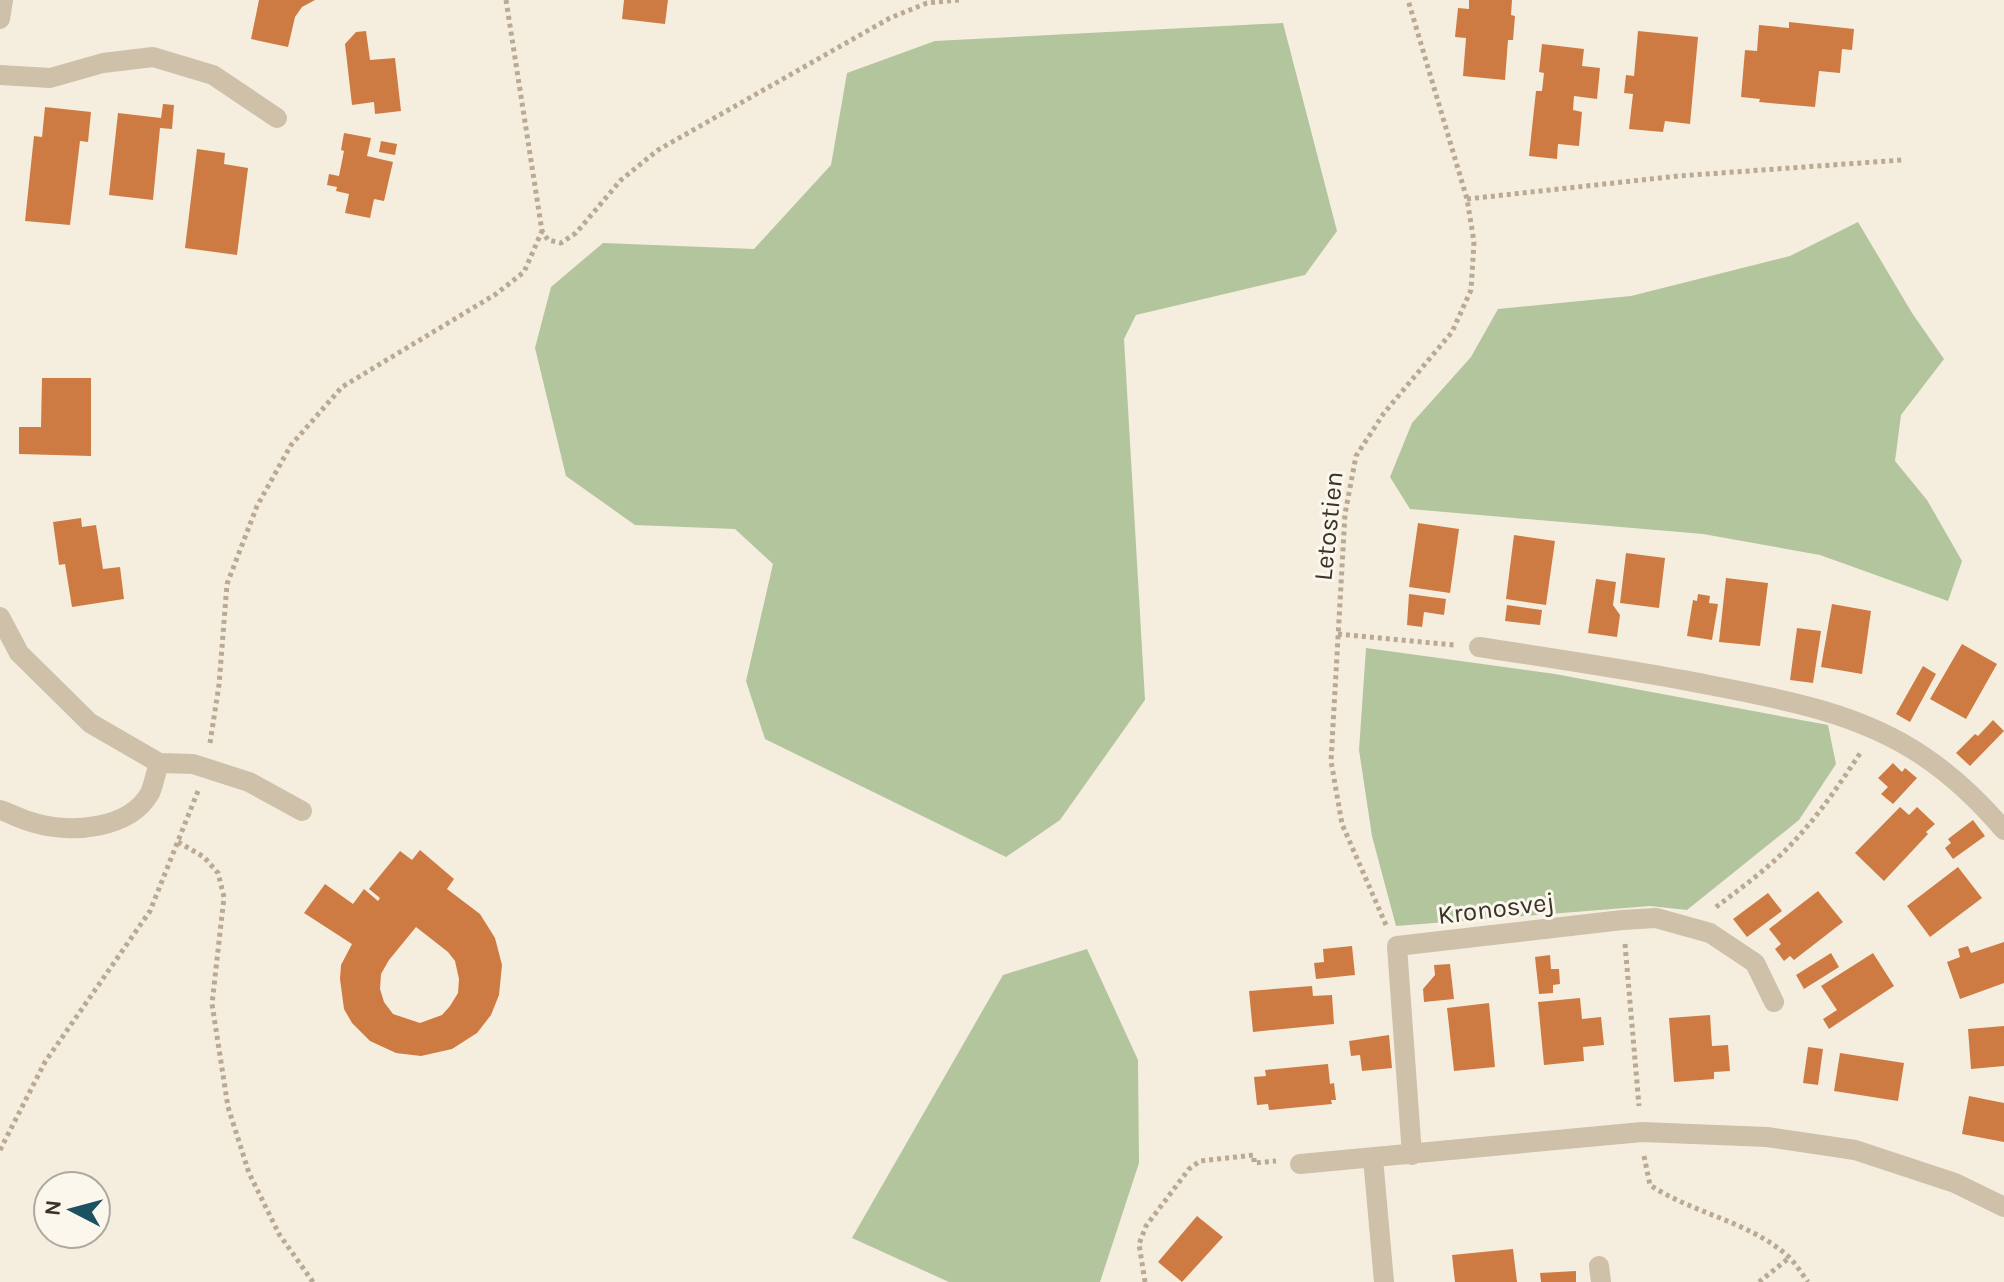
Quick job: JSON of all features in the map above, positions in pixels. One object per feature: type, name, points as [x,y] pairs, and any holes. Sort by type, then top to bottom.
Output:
[{"type":"street","points":[[0,19],[3,0]]},
{"type":"street","points":[[0,75],[50,78],[103,63],[153,57],[213,75],[277,118]]},
{"type":"street","points":[[0,617],[19,653],[90,723],[159,763],[193,764],[249,782],[302,811]]},
{"type":"street","points":[[1479,647],[1795,701],[1876,730],[1922,755],[1968,792],[2004,830]]},
{"type":"street","points":[[0,810],[37,824],[67,827],[104,824],[131,815],[149,793],[159,763]]},
{"type":"street","name":"Kronosvej","points":[[1397,946],[1656,918],[1710,933],[1755,963],[1774,1002]]},
{"type":"street","points":[[1397,946],[1412,1155]]},
{"type":"street","points":[[1300,1164],[1642,1132],[1767,1137],[1855,1150],[1955,1183],[2004,1207]]},
{"type":"street","points":[[1373,1158],[1384,1282]]},
{"type":"path","points":[[506,0],[542,231],[548,240],[561,243],[576,233],[621,180],[658,150],[890,18],[927,3],[959,0]]},
{"type":"path","name":"Letostien","points":[[1397,946],[1342,824],[1331,761],[1345,514],[1356,456],[1384,413],[1452,332],[1471,290],[1474,242],[1467,199],[1408,0]]},
{"type":"path","points":[[1467,199],[1678,176],[1902,160]]},
{"type":"path","points":[[0,1150],[45,1062],[150,911],[206,768],[219,685],[227,584],[257,506],[291,445],[342,387],[496,294],[524,272],[542,231]]},
{"type":"path","points":[[1338,634],[1479,647]]},
{"type":"path","points":[[1690,928],[1797,839],[1836,790],[1876,730]]},
{"type":"path","points":[[178,842],[204,857],[218,873],[224,897],[212,1004],[232,1120],[249,1173],[279,1234],[313,1282]]},
{"type":"path","points":[[1622,920],[1645,1168],[1650,1185],[1751,1231],[1789,1258],[1808,1282]]},
{"type":"path","points":[[1145,1282],[1139,1244],[1146,1226],[1189,1169],[1200,1161],[1254,1155],[1254,1163],[1300,1159],[1300,1164]]},
{"type":"path","points":[[1759,1282],[1789,1258]]},
{"type":"green space","points":[[1283,23],[1337,231],[1305,275],[1136,315],[1124,339],[1145,700],[1060,820],[1006,857],[765,739],[746,681],[773,564],[735,529],[635,525],[566,476],[535,348],[551,287],[603,243],[754,249],[831,165],[847,73],[935,41]]},
{"type":"green space","points":[[1858,222],[1912,313],[1944,359],[1901,415],[1895,461],[1927,500],[1962,561],[1948,601],[1820,555],[1703,534],[1410,509],[1390,477],[1412,423],[1471,357],[1498,309],[1631,296],[1790,256]]},
{"type":"green space","points":[[1366,648],[1555,674],[1828,725],[1836,764],[1799,820],[1687,910],[1650,906],[1396,926],[1372,836],[1359,750]]},
{"type":"green space","points":[[1087,949],[1138,1060],[1139,1163],[1100,1282],[949,1282],[852,1238],[1003,975]]},
{"type":"building","points":[[259,0],[315,0],[302,7],[295,17],[288,47],[251,39]]},
{"type":"building","points":[[624,0],[668,0],[665,24],[622,19]]},
{"type":"building","points":[[1469,0],[1512,0],[1511,15],[1515,16],[1513,40],[1508,40],[1505,80],[1463,76],[1466,38],[1455,37],[1458,8],[1469,9]]},
{"type":"building","points":[[1789,22],[1854,29],[1852,50],[1842,49],[1840,73],[1819,71],[1815,107],[1759,102],[1760,99],[1741,97],[1745,50],[1757,51],[1759,25],[1789,28]]},
{"type":"building","points":[[366,31],[370,60],[395,58],[401,111],[375,114],[374,102],[352,105],[345,44],[356,32]]},
{"type":"building","points":[[1638,31],[1698,37],[1690,124],[1665,121],[1663,132],[1629,129],[1633,94],[1624,93],[1626,75],[1634,76]]},
{"type":"building","points":[[1542,44],[1584,49],[1582,66],[1600,68],[1597,99],[1574,96],[1573,110],[1582,112],[1579,146],[1558,144],[1557,159],[1529,156],[1536,91],[1542,91],[1544,73],[1539,72]]},
{"type":"building","points":[[163,104],[174,105],[172,129],[160,128],[153,200],[109,195],[118,113],[161,118]]},
{"type":"building","points":[[45,107],[91,112],[88,142],[80,141],[70,225],[25,221],[34,136],[42,137]]},
{"type":"building","points":[[344,133],[371,138],[367,156],[393,162],[384,201],[374,199],[370,218],[345,213],[349,194],[327,185],[329,174],[339,176]]},
{"type":"building","points":[[381,141],[397,144],[395,155],[379,152]]},
{"type":"building","points":[[197,149],[225,153],[224,164],[248,168],[237,255],[185,248]]},
{"type":"building","points":[[42,378],[91,378],[91,456],[19,454],[19,427],[41,427]]},
{"type":"building","points":[[81,518],[82,527],[96,525],[103,569],[120,567],[124,599],[72,607],[65,564],[59,565],[53,522]]},
{"type":"building","points":[[1418,523],[1459,529],[1450,593],[1409,587]]},
{"type":"building","points":[[1514,535],[1555,541],[1546,605],[1506,599]]},
{"type":"building","points":[[1626,553],[1665,558],[1659,608],[1620,603]]},
{"type":"building","points":[[1726,578],[1768,583],[1760,646],[1719,642]]},
{"type":"building","points":[[1596,579],[1616,582],[1613,605],[1620,615],[1617,637],[1588,633]]},
{"type":"building","points":[[1409,594],[1446,599],[1444,615],[1424,612],[1422,627],[1407,625]]},
{"type":"building","points":[[1698,594],[1710,596],[1709,603],[1718,604],[1712,640],[1687,636],[1693,600],[1697,601]]},
{"type":"building","points":[[1832,604],[1871,611],[1862,674],[1821,667]]},
{"type":"building","points":[[1507,605],[1542,610],[1540,625],[1505,621]]},
{"type":"building","points":[[1797,628],[1821,631],[1813,683],[1790,680]]},
{"type":"building","points":[[1962,644],[1997,664],[1966,719],[1930,699]]},
{"type":"building","points":[[1923,666],[1936,674],[1910,722],[1896,714]]},
{"type":"building","points":[[1993,720],[2004,731],[1970,766],[1956,753]]},
{"type":"building","points":[[1893,763],[1902,772],[1905,768],[1917,778],[1893,804],[1881,794],[1888,787],[1878,778]]},
{"type":"building","points":[[1900,807],[1909,815],[1917,807],[1935,824],[1884,881],[1855,853]]},
{"type":"building","points":[[1973,820],[1985,836],[1953,859],[1945,848],[1951,843],[1948,839]]},
{"type":"building","points":[[420,850],[454,879],[447,889],[480,914],[495,938],[502,965],[499,995],[491,1015],[477,1033],[452,1049],[421,1056],[396,1053],[370,1041],[352,1023],[344,1009],[340,979],[341,965],[352,944],[304,913],[325,884],[353,904],[364,889],[378,901],[380,898],[369,889],[400,851],[412,860]],"holes":[[[416,927],[455,961],[459,979],[458,993],[450,1006],[442,1015],[420,1023],[393,1014],[384,1002],[380,989],[381,974]]]},
{"type":"building","points":[[1958,867],[1982,898],[1930,937],[1907,906]]},
{"type":"building","points":[[1818,891],[1843,922],[1794,960],[1790,956],[1784,961],[1775,949],[1781,944],[1769,929]]},
{"type":"building","points":[[1768,893],[1782,911],[1747,937],[1733,919]]},
{"type":"building","points":[[2004,942],[2004,983],[1960,999],[1947,962],[1960,957],[1958,949],[1968,946],[1971,953]]},
{"type":"building","points":[[1352,946],[1355,975],[1316,979],[1314,963],[1324,962],[1323,949]]},
{"type":"building","points":[[1831,953],[1839,967],[1804,989],[1796,975]]},
{"type":"building","points":[[1873,953],[1894,986],[1829,1029],[1823,1019],[1837,1010],[1821,986]]},
{"type":"building","points":[[1550,955],[1551,969],[1559,969],[1560,984],[1553,985],[1553,993],[1539,994],[1535,957]]},
{"type":"building","points":[[1450,964],[1454,999],[1424,1002],[1423,989],[1435,975],[1434,965]]},
{"type":"building","points":[[1312,986],[1313,996],[1332,995],[1334,1024],[1253,1032],[1249,991]]},
{"type":"building","points":[[1580,998],[1582,1019],[1601,1017],[1604,1045],[1583,1047],[1584,1061],[1544,1065],[1538,1002]]},
{"type":"building","points":[[1489,1003],[1495,1067],[1454,1071],[1447,1008]]},
{"type":"building","points":[[1710,1015],[1712,1046],[1728,1045],[1730,1071],[1714,1072],[1714,1079],[1674,1082],[1669,1018]]},
{"type":"building","points":[[2004,1026],[2004,1066],[1971,1069],[1968,1029]]},
{"type":"building","points":[[1389,1035],[1392,1068],[1362,1071],[1360,1055],[1351,1056],[1349,1041]]},
{"type":"building","points":[[1808,1047],[1823,1049],[1818,1085],[1803,1083]]},
{"type":"building","points":[[1840,1053],[1904,1063],[1898,1101],[1834,1091]]},
{"type":"building","points":[[1328,1064],[1336,1100],[1331,1100],[1332,1104],[1269,1110],[1268,1104],[1257,1105],[1254,1077],[1266,1076],[1265,1070]]},
{"type":"building","points":[[1969,1096],[2004,1103],[2004,1142],[1962,1134]]},
{"type":"building","points":[[1197,1216],[1223,1237],[1182,1282],[1158,1262]]},
{"type":"building","points":[[1513,1249],[1517,1282],[1455,1282],[1452,1255]]},
{"type":"building","points":[[1576,1271],[1576,1282],[1541,1282],[1540,1273]]}]
